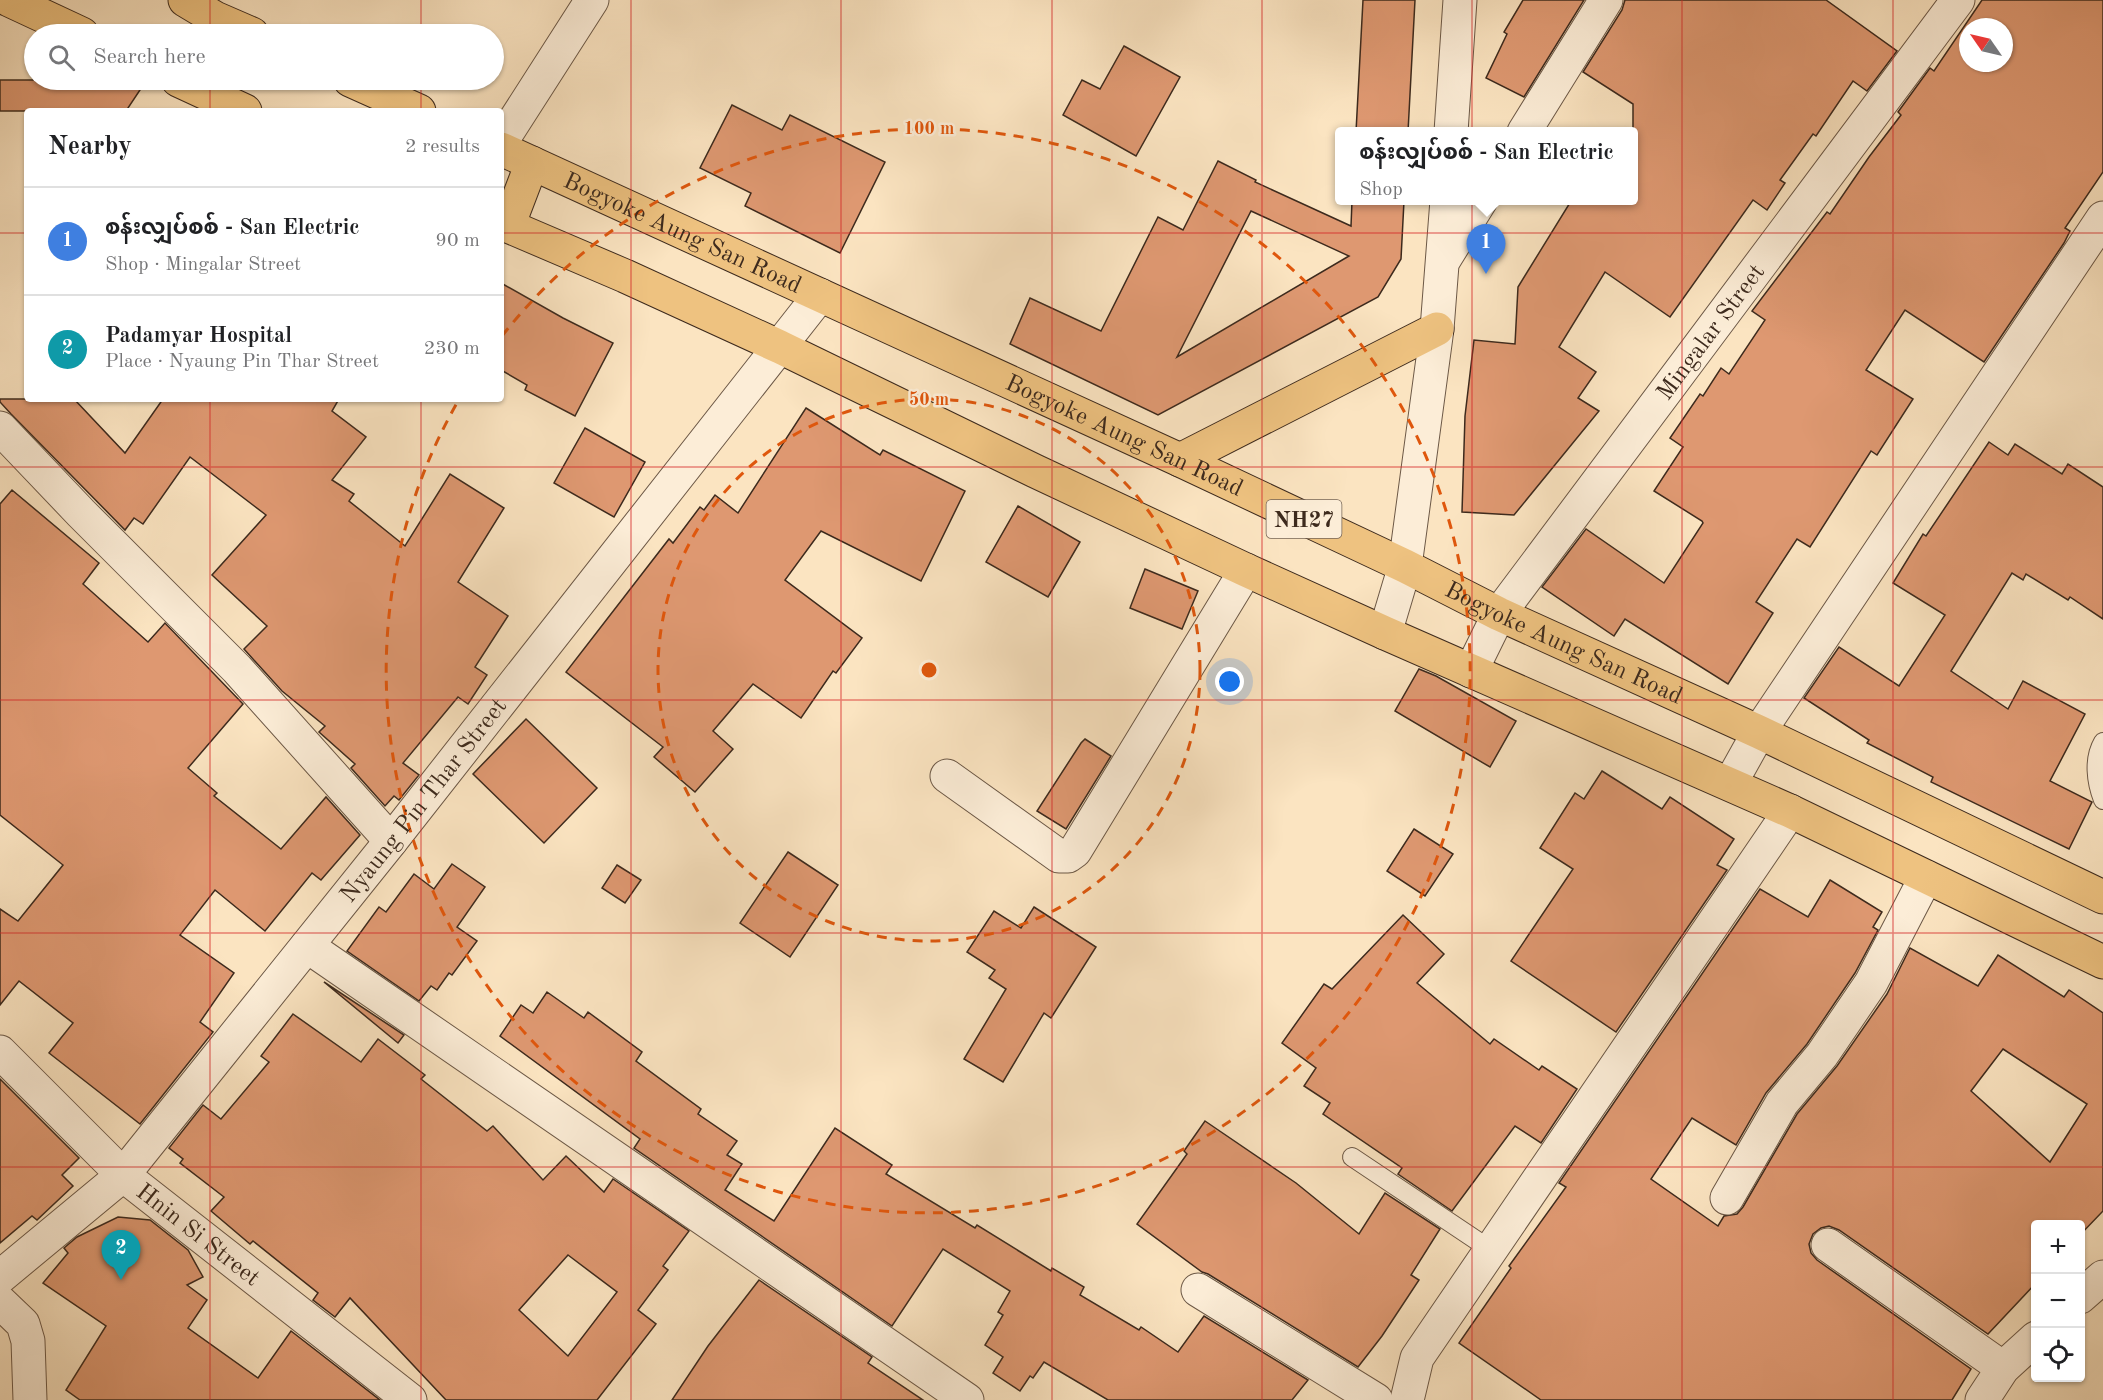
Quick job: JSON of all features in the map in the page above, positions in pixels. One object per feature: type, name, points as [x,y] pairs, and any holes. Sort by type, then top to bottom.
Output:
[{"type":"highway","points":[[9,0],[61,24]]},
{"type":"highway","points":[[185,0],[229,24]]},
{"type":"highway","points":[[200,90],[239,108]]},
{"type":"highway","points":[[372,90],[412,108]]},
{"type":"highway","name":"Bogyoke Aung San Road","points":[[504,150],[1180,460],[1405,566],[1498,614],[1758,732],[2103,897]]},
{"type":"highway","points":[[532,163],[504,225],[625,276],[780,347],[1246,570],[1790,811],[2103,962]]},
{"type":"highway","points":[[1180,460],[1437,329]]},
{"type":"street","points":[[504,137],[592,0]]},
{"type":"street","points":[[1451,127],[1460,0]]},
{"type":"street","points":[[1527,127],[1606,0]]},
{"type":"street","name":"Mingalar Street","points":[[1471,671],[1498,614],[1958,0]]},
{"type":"street","points":[[1385,633],[1405,566],[1437,329],[1446,205]]},
{"type":"street","points":[[1442,262],[1478,205]]},
{"type":"street","points":[[1730,784],[1758,732],[2103,218]]},
{"type":"street","name":"Nyaung Pin Thar Street","points":[[0,1277],[123,1175],[391,841],[820,295]]},
{"type":"street","points":[[0,428],[81,513],[237,669],[391,841]]},
{"type":"street","points":[[947,776],[1059,856],[1068,856],[1075,851],[1246,570]]},
{"type":"street","points":[[1407,1400],[1417,1358],[1790,811]]},
{"type":"street","points":[[1727,1198],[1782,1103],[1822,1055],[1871,983],[1926,877]]},
{"type":"street","points":[[307,946],[967,1400]]},
{"type":"street","name":"Hnin Si Street","points":[[0,1052],[123,1175],[411,1400]]},
{"type":"street","points":[[1828,1245],[2003,1368]]},
{"type":"street","points":[[2085,1293],[2103,1277]]},
{"type":"street","points":[[1198,1290],[1376,1400]]},
{"type":"street","points":[[0,1302],[22,1324],[28,1341],[30,1400]]},
{"type":"street","points":[[1982,1400],[2003,1368],[2031,1343]]},
{"type":"lane","points":[[2103,742],[2096,753],[2098,783],[2103,800]]},
{"type":"lane","points":[[1352,1157],[1491,1250]]},
{"type":"building","points":[[1363,0],[1415,0],[1408,127],[1356,127]]},
{"type":"building","points":[[1523,0],[1584,0],[1524,97],[1486,78],[1507,34],[1504,32]]},
{"type":"building","points":[[1625,0],[1826,0],[1897,51],[1867,91],[1853,81],[1816,136],[1813,134],[1780,180],[1785,183],[1767,210],[1753,200],[1670,317],[1605,272],[1559,347],[1596,372],[1578,398],[1599,411],[1514,515],[1462,512],[1465,416],[1474,340],[1515,344],[1518,287],[1569,205],[1638,205],[1638,127],[1633,127],[1633,104],[1583,72],[1622,10]]},
{"type":"building","points":[[1982,0],[2103,0],[2103,172],[2065,228],[2070,231],[2064,243],[1984,362],[1905,310],[1866,370],[1913,399],[1877,455],[1871,451],[1810,547],[1797,539],[1756,602],[1773,613],[1728,684],[1625,619],[1614,636],[1542,587],[1586,529],[1664,583],[1703,523],[1654,491],[1683,447],[1670,438],[1700,394],[1703,396],[1721,368],[1729,374],[1765,320],[1752,311],[1827,212],[1830,214],[1901,115],[1898,112],[1930,68],[1934,71],[1959,34],[1959,72],[2013,72],[2013,18],[1970,18]]},
{"type":"building","points":[[1124,46],[1180,77],[1136,156],[1063,115],[1082,80],[1100,89]]},
{"type":"building","points":[[0,80],[24,80],[24,90],[140,90],[128,108],[24,108],[24,111],[0,111]]},
{"type":"building","points":[[732,105],[782,130],[790,115],[885,162],[840,253],[745,206],[751,193],[700,168]]},
{"type":"building","points":[[1218,161],[1256,180],[1255,182],[1351,226],[1352,205],[1404,205],[1401,259],[1378,297],[1158,415],[1010,344],[1030,298],[1101,331],[1158,217],[1183,230]],"holes":[[[1251,211],[1349,256],[1177,357]]]},
{"type":"building","points":[[504,285],[613,343],[575,416],[525,390],[527,385],[504,372]]},
{"type":"building","points":[[0,399],[24,399],[24,402],[77,402],[125,453],[161,402],[337,402],[332,411],[366,437],[332,480],[354,494],[349,501],[405,546],[450,474],[504,508],[458,582],[508,616],[475,667],[487,675],[468,704],[458,697],[403,763],[419,775],[399,800],[394,796],[385,806],[351,768],[355,764],[319,732],[325,726],[282,691],[244,649],[267,626],[212,575],[266,515],[190,457],[143,524],[134,518],[125,530],[0,402]]},
{"type":"building","points":[[806,408],[880,455],[883,450],[965,491],[921,581],[821,531],[785,580],[862,638],[836,673],[833,671],[801,718],[753,684],[713,731],[733,749],[695,792],[654,757],[663,747],[566,672],[669,539],[673,543],[700,507],[704,510],[715,495],[738,513]]},
{"type":"building","points":[[585,428],[645,462],[614,517],[554,483]]},
{"type":"building","points":[[1989,442],[2008,455],[2015,444],[2062,474],[2068,464],[2103,487],[2103,619],[2070,597],[2068,600],[2026,574],[2023,580],[2012,573],[1951,671],[2008,709],[2023,681],[2085,714],[2050,781],[2092,802],[2069,849],[1931,782],[1933,777],[1867,743],[1869,740],[1804,698],[1839,647],[1899,686],[1945,615],[1893,583],[1923,534],[1926,536]]},
{"type":"building","points":[[12,490],[99,563],[83,584],[148,642],[165,623],[243,704],[188,768],[217,793],[214,796],[281,849],[326,797],[360,835],[321,880],[312,873],[265,931],[215,890],[180,935],[234,973],[200,1022],[213,1032],[140,1124],[49,1053],[73,1023],[19,981],[0,1005],[0,909],[18,921],[63,865],[0,815],[0,504]]},
{"type":"building","points":[[1018,506],[1080,542],[1048,597],[986,562]]},
{"type":"building","points":[[1145,569],[1198,591],[1182,629],[1130,608]]},
{"type":"building","points":[[1419,669],[1436,676],[1516,721],[1490,767],[1395,711]]},
{"type":"building","points":[[526,719],[597,788],[544,843],[473,774]]},
{"type":"building","points":[[1085,739],[1111,756],[1066,829],[1037,811]]},
{"type":"building","points":[[1602,771],[1662,809],[1670,797],[1734,839],[1717,865],[1727,870],[1616,1032],[1511,961],[1573,869],[1540,848],[1575,793],[1584,799]]},
{"type":"building","points":[[1414,829],[1453,854],[1425,896],[1387,871]]},
{"type":"building","points":[[788,852],[838,885],[790,957],[740,923]]},
{"type":"building","points":[[452,864],[485,887],[457,927],[477,941],[452,975],[449,973],[437,990],[431,986],[419,1001],[347,951],[379,907],[386,912],[414,874],[434,889]]},
{"type":"building","points":[[617,865],[641,880],[625,903],[602,888]]},
{"type":"building","points":[[1830,880],[1882,912],[1873,927],[1878,930],[1855,973],[1807,1044],[1766,1093],[1736,1145],[1692,1118],[1651,1179],[1718,1226],[1724,1216],[1737,1214],[1797,1114],[1837,1066],[1887,994],[1910,948],[1978,986],[1998,955],[2064,997],[2069,990],[2103,1013],[2103,1211],[2085,1230],[2085,1220],[2031,1220],[2031,1288],[1988,1334],[1839,1230],[1829,1226],[1813,1234],[1809,1244],[1811,1253],[1817,1260],[1971,1369],[1952,1400],[1541,1400],[1459,1343],[1511,1268],[1509,1266],[1566,1187],[1559,1183],[1760,889],[1808,917]],"holes":[[[2003,1049],[2087,1104],[2050,1162],[1971,1091]]]},
{"type":"building","points":[[1034,907],[1096,947],[1051,1018],[1044,1013],[1003,1082],[964,1059],[1006,989],[989,978],[995,970],[967,952],[994,911],[1021,928]]},
{"type":"building","points":[[1403,915],[1444,954],[1417,983],[1490,1044],[1494,1039],[1539,1070],[1542,1066],[1577,1089],[1541,1143],[1515,1126],[1452,1211],[1398,1174],[1402,1168],[1323,1114],[1330,1103],[1304,1086],[1316,1068],[1282,1043],[1324,984],[1332,989]]},
{"type":"building","points":[[324,982],[404,1035],[398,1043]]},
{"type":"building","points":[[547,992],[584,1018],[588,1012],[642,1052],[636,1061],[701,1109],[698,1114],[737,1141],[727,1155],[742,1164],[725,1190],[774,1221],[835,1128],[892,1165],[886,1174],[975,1228],[977,1225],[1051,1271],[1052,1268],[1084,1287],[1080,1295],[1139,1330],[1141,1327],[1178,1352],[1204,1316],[1308,1380],[1292,1400],[1108,1400],[1044,1362],[1033,1378],[1030,1376],[1020,1391],[993,1373],[1003,1357],[985,1345],[1003,1315],[998,1312],[1010,1291],[943,1249],[892,1326],[634,1148],[640,1139],[500,1036],[521,1005],[533,1013]]},
{"type":"building","points":[[293,1014],[361,1062],[378,1039],[425,1075],[421,1079],[487,1131],[493,1126],[543,1180],[566,1156],[604,1192],[613,1179],[689,1231],[663,1266],[668,1270],[638,1310],[656,1324],[597,1400],[446,1400],[350,1298],[335,1317],[313,1300],[318,1293],[253,1241],[250,1244],[211,1211],[224,1197],[180,1163],[183,1159],[169,1148],[203,1105],[221,1119],[269,1062],[261,1056]],"holes":[[[568,1255],[617,1292],[568,1356],[519,1310]]]},
{"type":"building","points":[[0,1079],[79,1158],[62,1175],[73,1186],[37,1220],[32,1216],[0,1243]]},
{"type":"building","points":[[1205,1121],[1296,1183],[1359,1234],[1385,1193],[1440,1229],[1411,1275],[1419,1280],[1382,1336],[1358,1367],[1202,1272],[1137,1224],[1187,1154],[1184,1151]]},
{"type":"building","points":[[118,1217],[150,1220],[188,1250],[203,1277],[187,1285],[207,1300],[188,1328],[258,1378],[291,1331],[380,1400],[80,1400],[66,1390],[106,1326],[43,1283],[68,1253],[64,1248],[77,1237]]},
{"type":"building","points":[[759,1280],[872,1357],[868,1363],[923,1400],[672,1400],[708,1346]]},
{"type":"place","name":"စန်းလျှပ်စစ် - San Electric","points":[[1486,274]]},
{"type":"place","name":"Padamyar Hospital","points":[[121,1280]]}]
